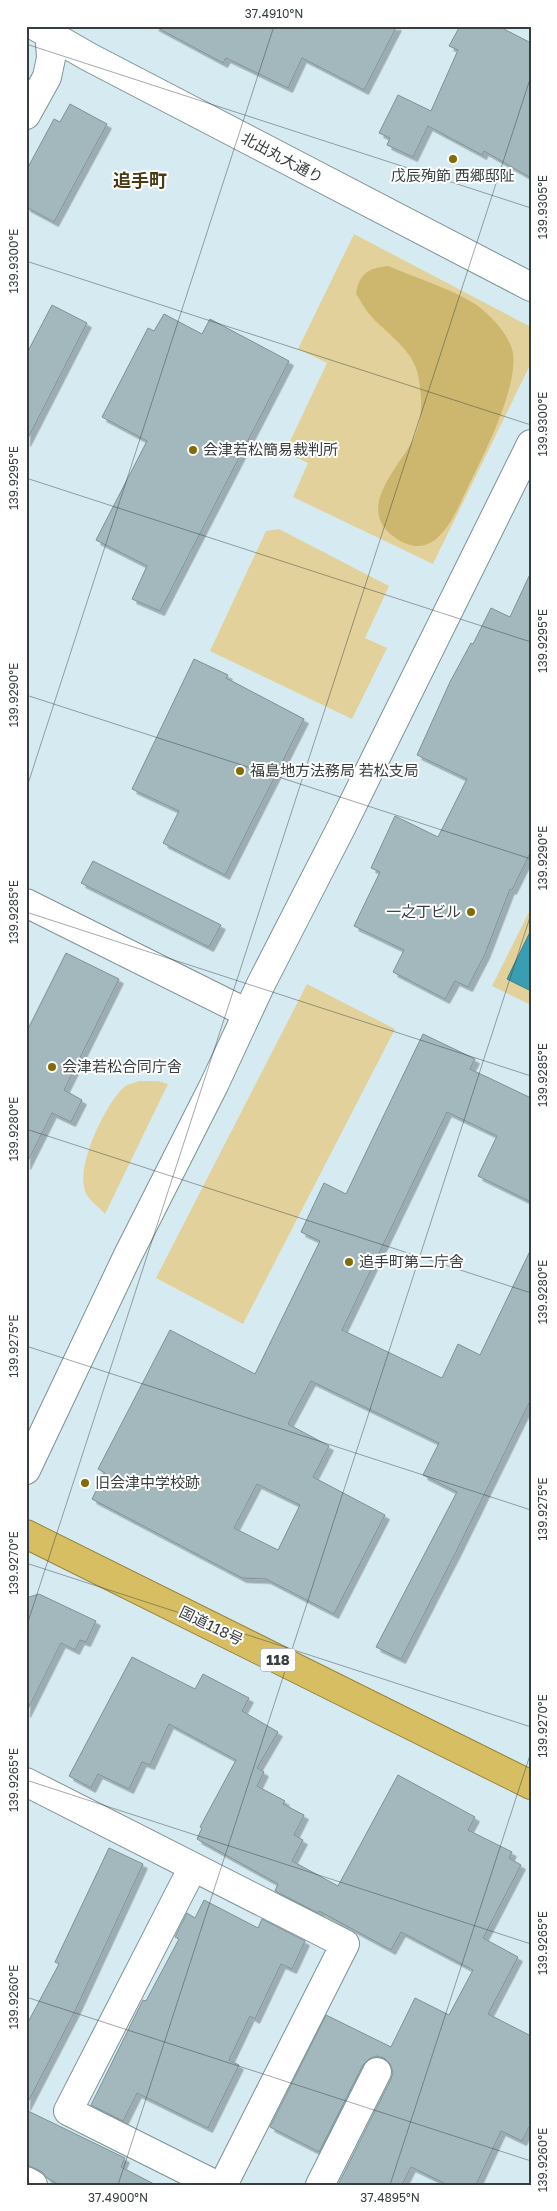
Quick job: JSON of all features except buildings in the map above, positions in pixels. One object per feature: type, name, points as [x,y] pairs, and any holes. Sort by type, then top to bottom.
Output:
[{"type":"highway","name":"国道118号","points":[[26,1534],[531,1786]]},
{"type":"street","points":[[26,115],[47,77],[51,58],[45,29]]},
{"type":"street","name":"北出丸大通り","points":[[45,29],[89,57],[531,287]]},
{"type":"street","points":[[26,1470],[128,1255],[214,1085],[247,1013],[531,444]]},
{"type":"street","points":[[26,903],[247,1013]]},
{"type":"street","points":[[26,1782],[344,1944],[223,2185]]},
{"type":"street","points":[[193,1867],[68,2111],[216,2185]]},
{"type":"street","points":[[320,2185],[377,2072]]},
{"type":"street","points":[[26,2181],[33,2185]]},
{"type":"shaded area","points":[[354,234],[531,327],[531,363],[433,564],[293,497],[308,463],[285,452],[327,363],[298,349]]},
{"type":"shaded area","points":[[388,266],[446,289],[478,306],[493,319],[505,335],[511,346],[513,360],[512,377],[507,397],[491,439],[462,500],[442,534],[423,546],[411,545],[397,539],[384,528],[379,515],[379,502],[383,488],[414,438],[421,413],[419,379],[413,362],[402,346],[366,310],[356,294],[359,281],[366,273],[375,268]]},
{"type":"shaded area","points":[[279,529],[389,586],[365,638],[387,648],[352,719],[210,651],[266,531]]},
{"type":"shaded area","points":[[531,908],[531,1005],[492,986]]},
{"type":"shaded area","points":[[307,984],[395,1029],[243,1324],[156,1278]]},
{"type":"shaded area","points":[[139,1081],[158,1081],[168,1084],[105,1214],[87,1195],[84,1184],[84,1170],[87,1154],[100,1122],[117,1095],[124,1087]]},
{"type":"water","points":[[531,930],[531,991],[507,979]]},
{"type":"place","name":"戊辰殉節 西郷邸阯","points":[[453,159]]},
{"type":"place","name":"会津若松簡易裁判所","points":[[193,450]]},
{"type":"place","name":"福島地方法務局 若松支局","points":[[240,771]]},
{"type":"place","name":"一之丁ビル","points":[[471,912]]},
{"type":"place","name":"会津若松合同庁舎","points":[[52,1067]]},
{"type":"place","name":"追手町第二庁舎","points":[[349,1262]]},
{"type":"place","name":"旧会津中学校跡","points":[[85,1483]]},
{"type":"district","name":"追手町","points":[[140,181]]}]
